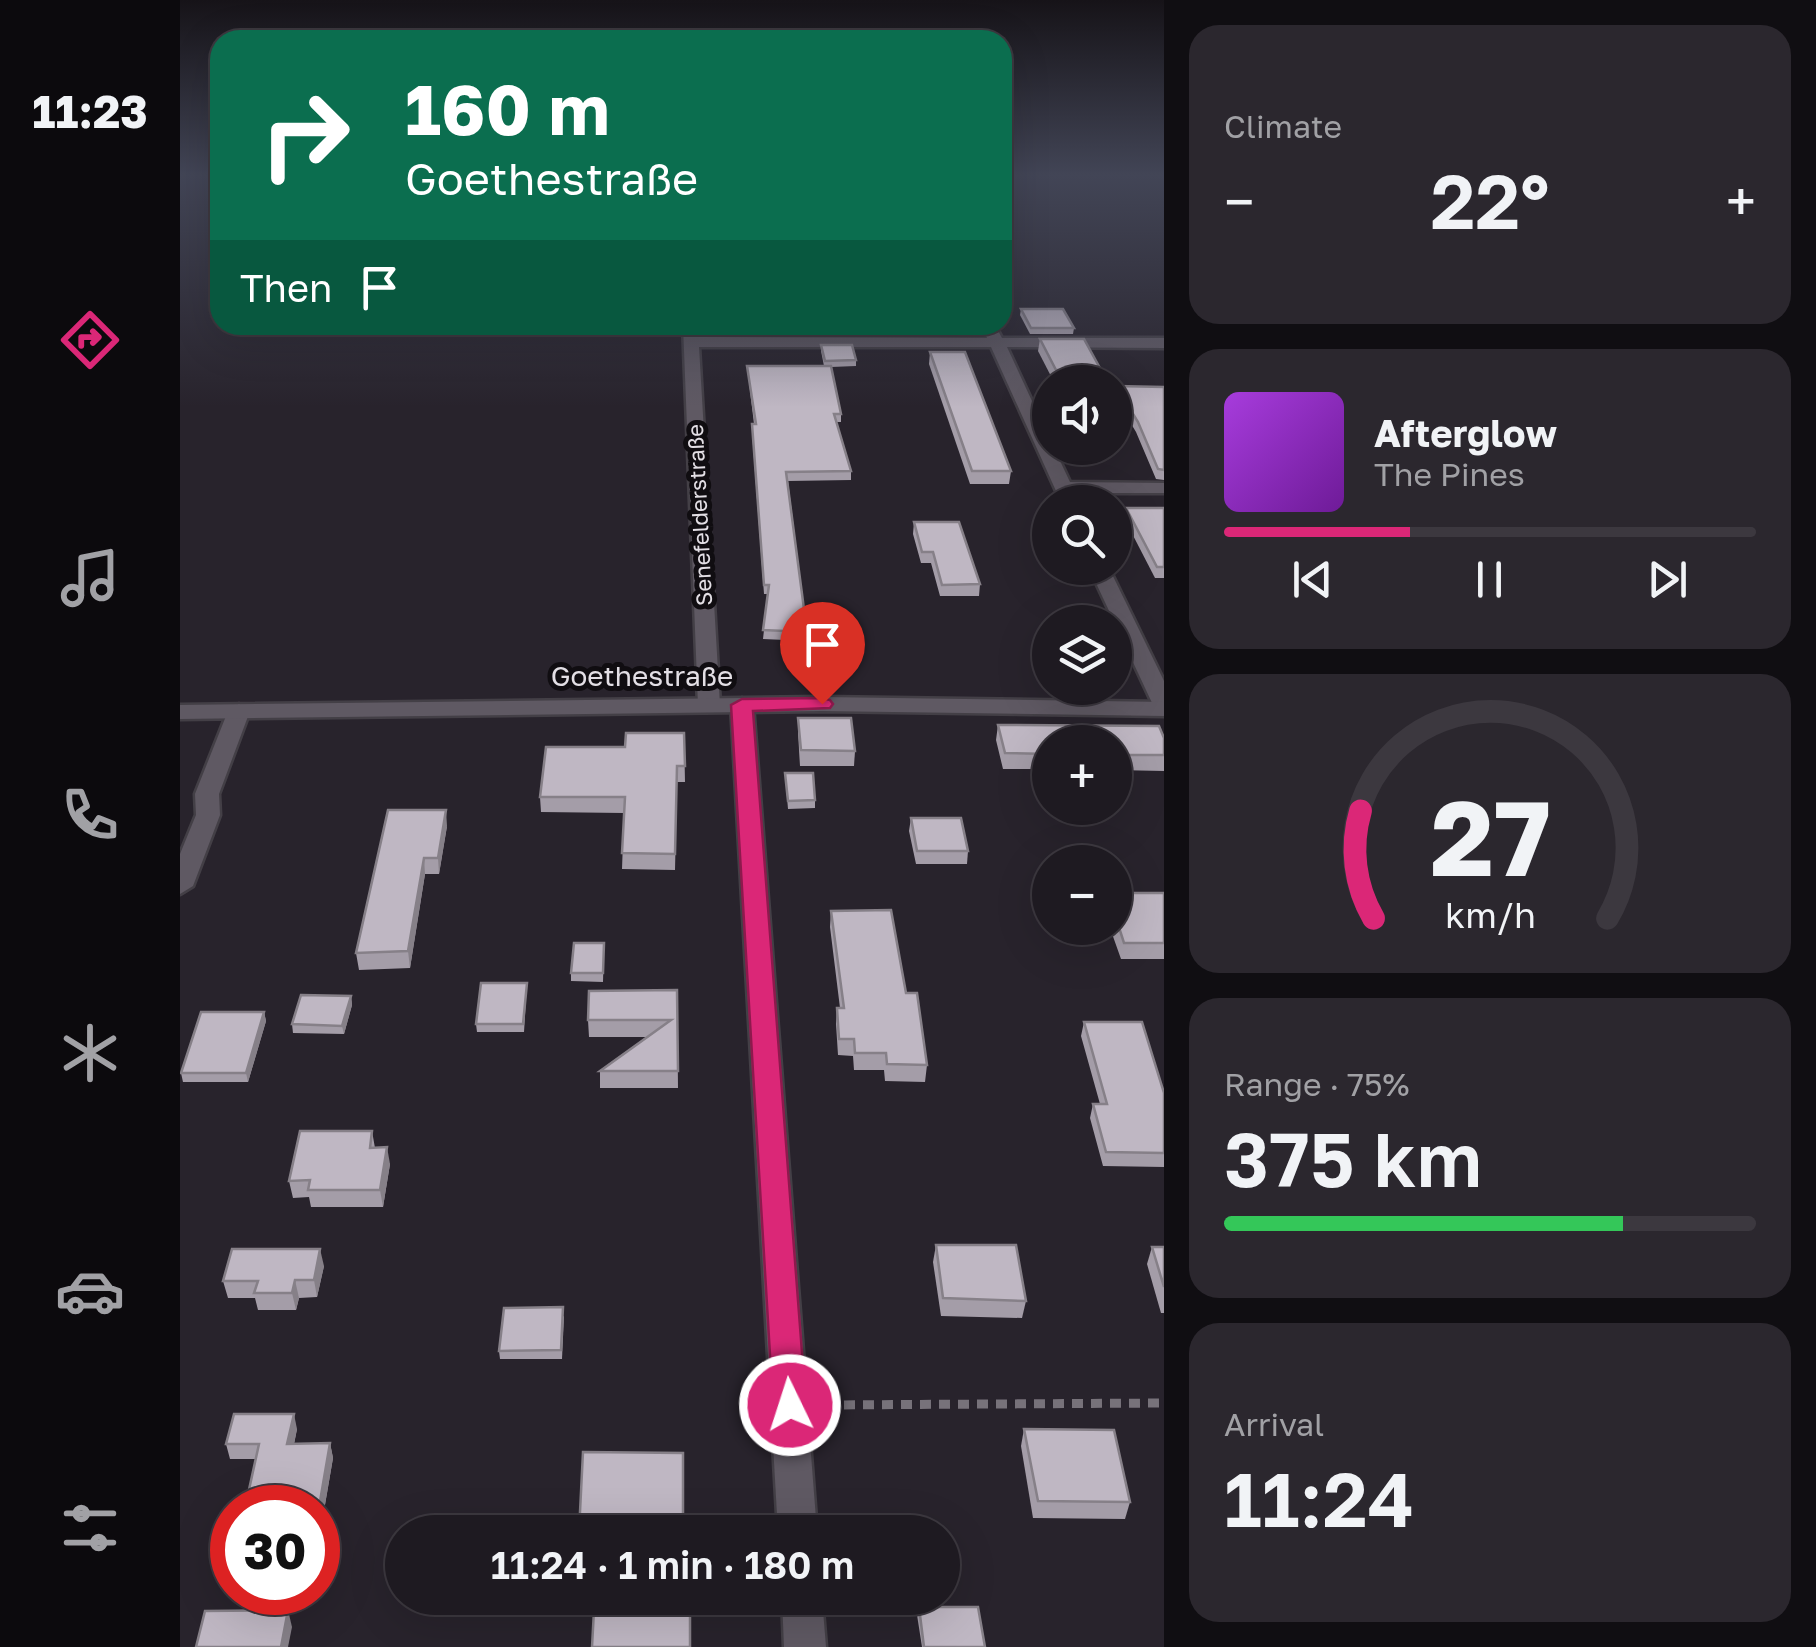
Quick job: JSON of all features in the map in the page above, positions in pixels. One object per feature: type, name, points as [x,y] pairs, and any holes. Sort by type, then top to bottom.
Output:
[{"type":"street","points":[[1012,334],[1164,343]]},
{"type":"street","name":"Senefelderstraße","points":[[690,335],[709,705]]},
{"type":"street","points":[[994,335],[1061,485]]},
{"type":"street","points":[[1132,490],[1164,488]]},
{"type":"street","points":[[1107,585],[1164,707]]},
{"type":"street","name":"Goethestraße","points":[[180,712],[709,705],[1164,707]]},
{"type":"street","points":[[742,705],[797,1515]]},
{"type":"street","points":[[180,886],[208,814],[208,794],[238,711]]},
{"type":"street","points":[[803,1615],[806,1647]]},
{"type":"path","points":[[790,1405],[1164,1403]]},
{"type":"building","points":[[1021,309],[1063,309],[1074,328],[1031,328]]},
{"type":"building","points":[[1040,339],[1084,339],[1098,365],[1053,365]]},
{"type":"building","points":[[821,345],[852,345],[856,360],[825,361]]},
{"type":"building","points":[[930,352],[965,352],[1011,471],[972,471]]},
{"type":"building","points":[[747,366],[831,366],[841,414],[834,414],[851,471],[786,472],[807,632],[763,630],[769,585],[764,585],[752,424],[756,424]]},
{"type":"building","points":[[1132,386],[1164,387],[1164,470],[1158,469],[1132,412]]},
{"type":"building","points":[[1132,508],[1164,508],[1164,567],[1157,567],[1132,519]]},
{"type":"building","points":[[914,522],[959,522],[980,584],[942,585],[933,552],[922,552]]},
{"type":"building","points":[[798,718],[851,718],[855,751],[801,750]]},
{"type":"building","points":[[998,725],[1032,725],[1032,754],[1005,753]]},
{"type":"building","points":[[1132,726],[1159,726],[1164,755],[1132,755]]},
{"type":"building","points":[[626,733],[684,733],[685,766],[677,766],[675,854],[622,853],[625,797],[540,797],[546,747],[625,747]]},
{"type":"building","points":[[785,773],[813,773],[815,800],[788,801]]},
{"type":"building","points":[[388,810],[446,810],[438,858],[424,858],[408,951],[356,953]]},
{"type":"building","points":[[911,818],[961,818],[968,851],[917,851]]},
{"type":"building","points":[[1132,893],[1164,893],[1164,943],[1132,943]]},
{"type":"building","points":[[891,910],[906,993],[917,993],[927,1065],[887,1064],[886,1053],[855,1053],[854,1039],[839,1039],[837,1008],[844,1008],[831,911]]},
{"type":"building","points":[[574,943],[604,943],[603,973],[571,973]]},
{"type":"building","points":[[481,983],[527,983],[523,1024],[476,1024]]},
{"type":"building","points":[[677,990],[678,1071],[600,1071],[671,1020],[588,1020],[589,991]]},
{"type":"building","points":[[301,995],[351,996],[342,1026],[292,1024]]},
{"type":"building","points":[[201,1012],[264,1012],[246,1073],[181,1073]]},
{"type":"building","points":[[1084,1022],[1142,1022],[1164,1093],[1164,1153],[1106,1152],[1093,1104],[1107,1104]]},
{"type":"building","points":[[300,1131],[372,1131],[370,1148],[387,1147],[380,1190],[308,1190],[310,1180],[289,1181]]},
{"type":"building","points":[[936,1245],[1016,1245],[1026,1301],[943,1298]]},
{"type":"building","points":[[1152,1247],[1164,1247],[1164,1287]]},
{"type":"building","points":[[232,1249],[320,1249],[314,1280],[295,1280],[292,1293],[254,1293],[258,1281],[223,1281]]},
{"type":"building","points":[[563,1307],[561,1350],[499,1351],[504,1308]]},
{"type":"building","points":[[234,1414],[294,1414],[287,1444],[330,1443],[323,1485],[250,1485],[259,1444],[226,1444]]},
{"type":"building","points":[[1024,1429],[1114,1430],[1130,1502],[1038,1501]]},
{"type":"building","points":[[583,1452],[683,1453],[683,1515],[580,1515]]},
{"type":"building","points":[[960,1607],[978,1607],[985,1647],[924,1647],[920,1615],[960,1615]]},
{"type":"building","points":[[205,1611],[210,1611],[210,1615],[287,1615],[281,1647],[196,1647]]},
{"type":"building","points":[[594,1615],[690,1615],[690,1647],[592,1647]]},
{"type":"route","points":[[790,1405],[742,705],[822,704]]}]
